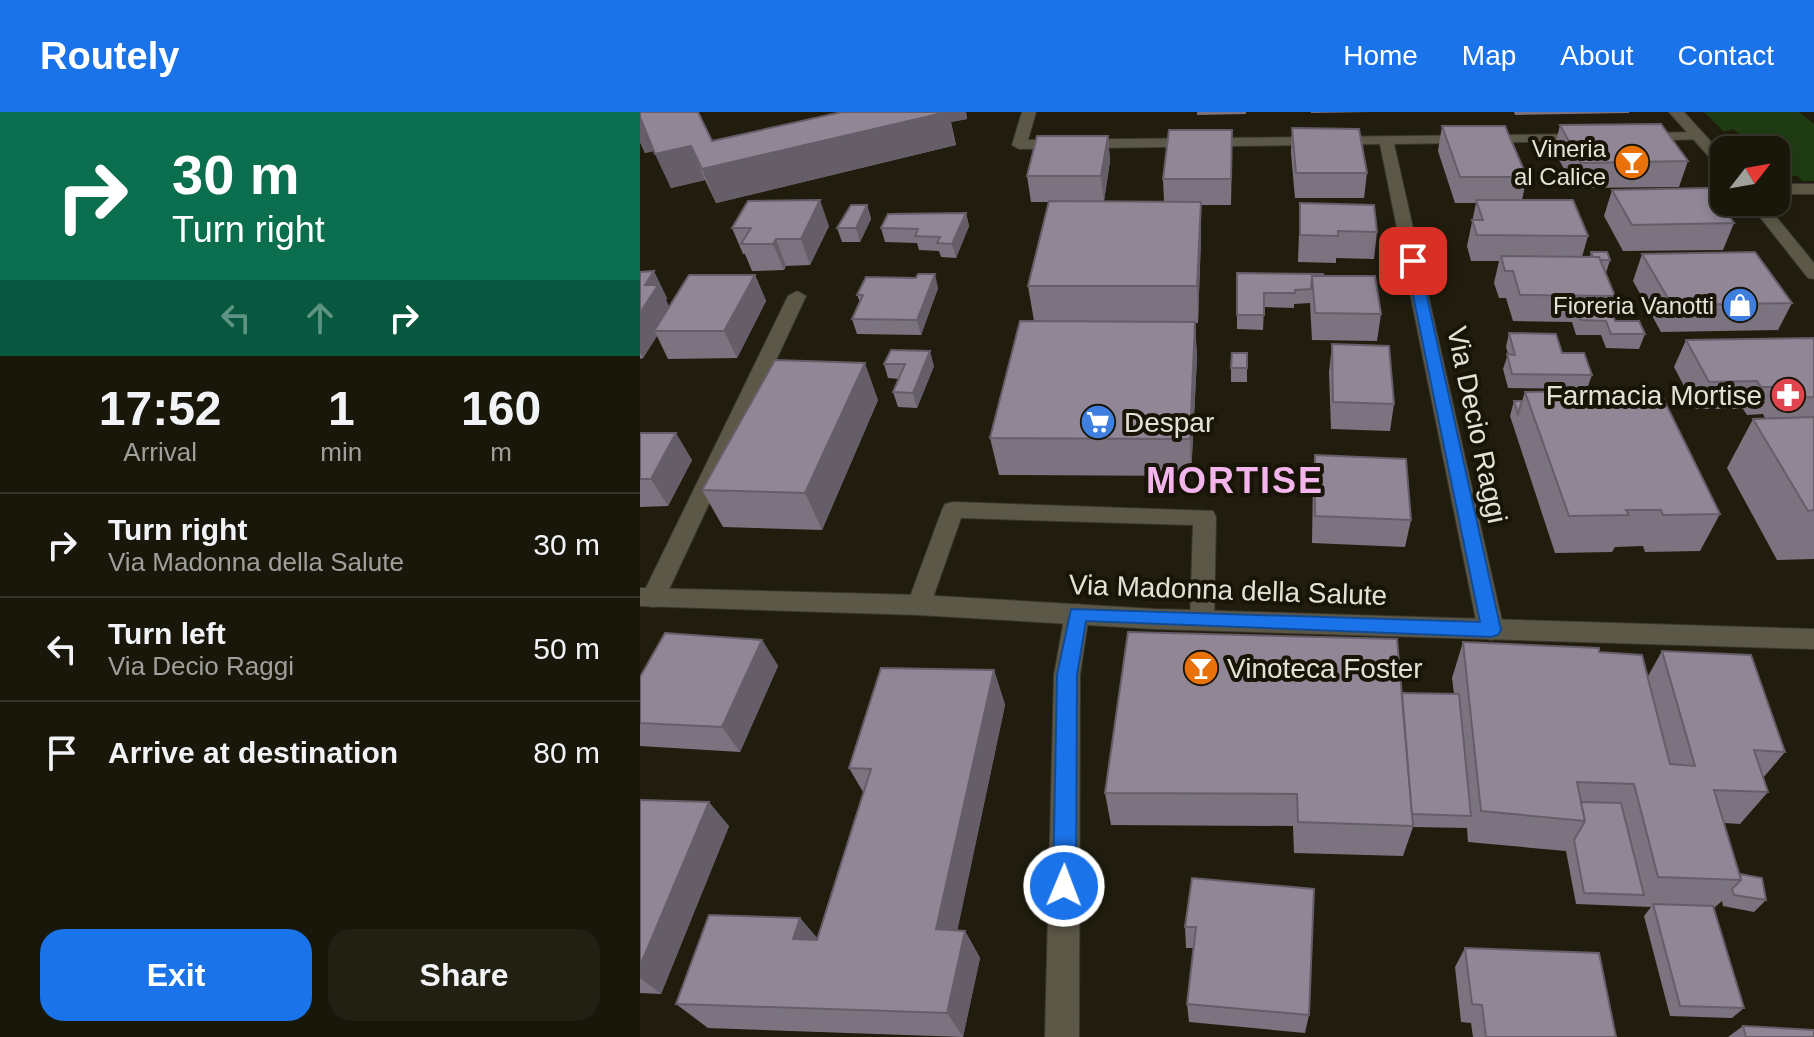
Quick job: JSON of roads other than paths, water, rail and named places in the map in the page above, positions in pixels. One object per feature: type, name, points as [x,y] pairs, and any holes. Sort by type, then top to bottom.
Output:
[{"type":"street","points":[[1029,112],[1019,145],[1698,136]]},
{"type":"street","points":[[1676,112],[1710,149]]},
{"type":"street","name":"Via Decio Raggi","points":[[1386,139],[1491,630]]},
{"type":"street","points":[[1790,189],[1814,189]]},
{"type":"street","points":[[1767,216],[1814,274]]},
{"type":"street","points":[[647,598],[797,296]]},
{"type":"street","points":[[919,605],[953,510],[1205,517],[1202,620]]},
{"type":"street","name":"Via Madonna della Salute","points":[[647,598],[919,605],[1202,620],[1814,639]]},
{"type":"street","points":[[1062,1037],[1067,675],[1077,614]]},
{"type":"place","name":"Vineria al Calice","points":[[1632,162]]},
{"type":"place","name":"Fioreria Vanotti","points":[[1740,305]]},
{"type":"place","name":"Farmacia Mortise","points":[[1788,395]]},
{"type":"place","name":"Despar","points":[[1098,422]]},
{"type":"place","name":"Vinoteca Foster","points":[[1201,668]]},
{"type":"district","name":"MORTISE","points":[[1235,480]]}]
